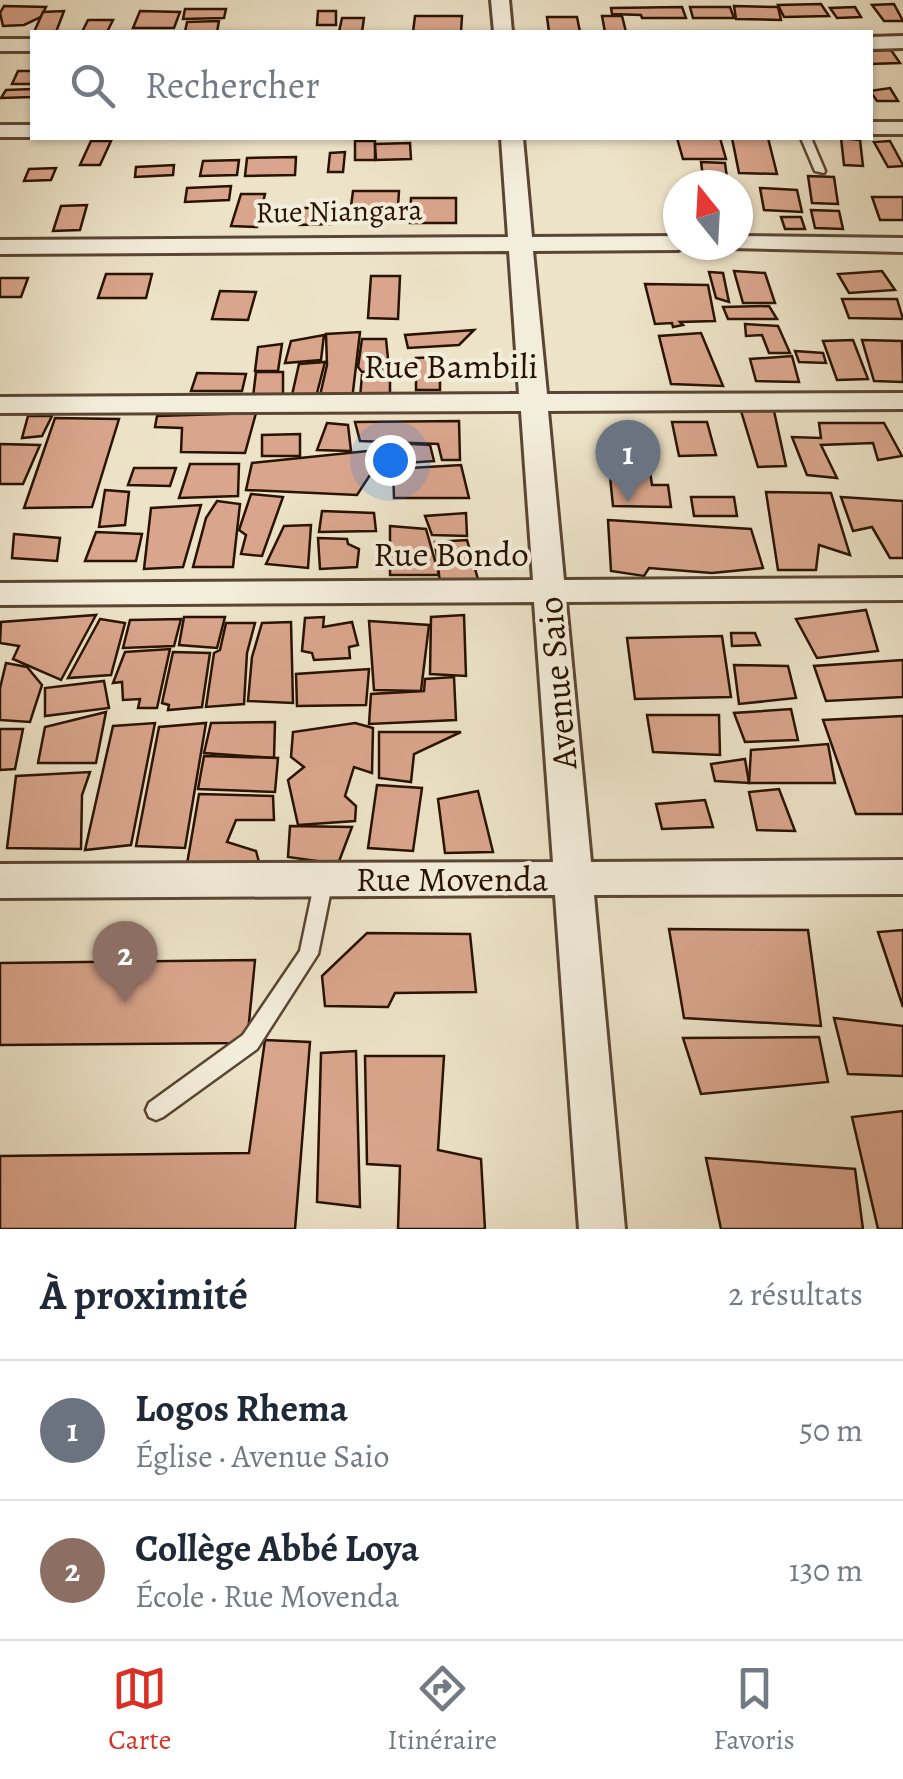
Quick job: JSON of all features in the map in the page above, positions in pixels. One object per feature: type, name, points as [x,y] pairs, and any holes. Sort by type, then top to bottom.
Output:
[{"type":"street","points":[[500,0],[503,30]]},
{"type":"street","points":[[873,42],[903,42]]},
{"type":"street","points":[[0,45],[30,45]]},
{"type":"street","points":[[873,128],[903,128]]},
{"type":"street","points":[[0,131],[30,131]]},
{"type":"street","name":"Avenue Saio","points":[[512,140],[602,1229]]},
{"type":"street","name":"Rue Niangara","points":[[0,247],[663,243]]},
{"type":"street","points":[[753,243],[903,244]]},
{"type":"street","name":"Rue Bambili","points":[[0,405],[903,400]]},
{"type":"street","name":"Rue Bondo","points":[[0,594],[903,589]]},
{"type":"street","name":"Rue Movenda","points":[[0,881],[903,877]]},
{"type":"lane","points":[[807,140],[820,171]]},
{"type":"lane","points":[[156,1110],[250,1042],[309,954],[324,880]]},
{"type":"building","points":[[821,4],[829,16],[784,17],[778,5]]},
{"type":"building","points":[[894,4],[903,21],[884,21],[872,5]]},
{"type":"building","points":[[4,6],[46,7],[41,17],[24,25],[3,26],[0,13]]},
{"type":"building","points":[[734,6],[778,7],[781,20],[736,19]]},
{"type":"building","points":[[682,7],[686,18],[612,14],[611,8]]},
{"type":"building","points":[[690,7],[730,7],[734,18],[693,18]]},
{"type":"building","points":[[855,7],[861,17],[837,18],[830,8]]},
{"type":"building","points":[[185,9],[226,9],[224,18],[183,19]]},
{"type":"building","points":[[64,11],[57,30],[35,30],[43,12]]},
{"type":"building","points":[[140,11],[180,12],[174,28],[133,28]]},
{"type":"building","points":[[318,11],[336,11],[336,25],[317,25]]},
{"type":"building","points":[[415,16],[462,16],[461,30],[413,30]]},
{"type":"building","points":[[602,16],[622,16],[626,30],[605,30]]},
{"type":"building","points":[[547,17],[577,17],[580,30],[549,30]]},
{"type":"building","points":[[342,18],[364,18],[362,30],[339,30]]},
{"type":"building","points":[[88,20],[113,20],[108,30],[83,30]]},
{"type":"building","points":[[219,21],[217,30],[185,30],[187,22]]},
{"type":"building","points":[[891,50],[900,63],[873,64],[873,51]]},
{"type":"building","points":[[18,71],[30,71],[30,84],[12,84]]},
{"type":"building","points":[[890,88],[898,101],[877,101],[873,91]]},
{"type":"building","points":[[30,89],[30,97],[1,98],[6,90]]},
{"type":"building","points":[[678,140],[721,140],[726,159],[683,159]]},
{"type":"building","points":[[732,140],[768,140],[777,174],[738,170]]},
{"type":"building","points":[[841,140],[860,140],[863,166],[844,165]]},
{"type":"building","points":[[91,141],[111,141],[100,165],[80,165]]},
{"type":"building","points":[[355,141],[375,141],[375,160],[355,160]]},
{"type":"building","points":[[890,141],[903,166],[888,167],[874,142]]},
{"type":"building","points":[[410,143],[411,159],[376,160],[375,144]]},
{"type":"building","points":[[345,152],[343,172],[328,172],[330,153]]},
{"type":"building","points":[[296,157],[295,175],[245,176],[247,158]]},
{"type":"building","points":[[239,160],[237,175],[200,176],[203,161]]},
{"type":"building","points":[[701,162],[725,163],[726,170],[702,170]]},
{"type":"building","points":[[174,165],[173,175],[135,177],[136,167]]},
{"type":"building","points":[[56,168],[51,180],[24,181],[29,169]]},
{"type":"building","points":[[808,176],[834,177],[838,204],[812,203]]},
{"type":"building","points":[[231,186],[229,200],[185,202],[187,188]]},
{"type":"building","points":[[760,188],[797,190],[802,212],[764,210]]},
{"type":"building","points":[[353,191],[399,191],[397,222],[349,222]]},
{"type":"building","points":[[241,194],[265,194],[257,227],[231,226]]},
{"type":"building","points":[[872,197],[903,197],[903,220],[880,220]]},
{"type":"building","points":[[411,198],[456,198],[456,223],[410,223]]},
{"type":"building","points":[[87,205],[80,230],[53,231],[61,206]]},
{"type":"building","points":[[301,208],[334,208],[332,224],[299,225]]},
{"type":"building","points":[[811,210],[839,211],[843,229],[815,228]]},
{"type":"building","points":[[781,217],[801,217],[805,229],[785,229]]},
{"type":"building","points":[[734,271],[765,273],[775,303],[743,303]]},
{"type":"building","points":[[882,271],[895,290],[849,293],[838,274]]},
{"type":"building","points":[[709,272],[723,273],[729,302],[716,298]]},
{"type":"building","points":[[106,274],[152,274],[146,298],[98,298]]},
{"type":"building","points":[[371,276],[400,276],[398,319],[368,318]]},
{"type":"building","points":[[0,278],[28,278],[21,297],[0,297]]},
{"type":"building","points":[[645,284],[708,285],[715,321],[680,322],[683,325],[673,327],[672,323],[655,324]]},
{"type":"building","points":[[220,291],[256,292],[248,320],[212,319]]},
{"type":"building","points":[[842,299],[897,299],[903,319],[849,318]]},
{"type":"building","points":[[769,306],[777,319],[728,319],[723,307]]},
{"type":"building","points":[[745,324],[778,326],[790,353],[769,353],[762,335],[746,336]]},
{"type":"building","points":[[474,330],[459,345],[408,348],[405,335]]},
{"type":"building","points":[[360,332],[352,400],[319,400],[327,365],[326,334]]},
{"type":"building","points":[[701,333],[723,386],[671,384],[659,336]]},
{"type":"building","points":[[324,335],[321,360],[285,363],[291,341]]},
{"type":"building","points":[[362,339],[386,339],[389,369],[362,372],[358,367]]},
{"type":"building","points":[[853,340],[868,379],[837,380],[823,341]]},
{"type":"building","points":[[862,340],[902,341],[903,382],[874,381]]},
{"type":"building","points":[[282,344],[278,371],[255,371],[258,347]]},
{"type":"building","points":[[795,351],[823,353],[826,363],[799,362]]},
{"type":"building","points":[[792,356],[799,382],[756,381],[750,359]]},
{"type":"building","points":[[440,357],[440,390],[416,390],[416,358]]},
{"type":"building","points":[[325,362],[316,397],[292,395],[299,364]]},
{"type":"building","points":[[256,372],[283,372],[283,396],[253,397]]},
{"type":"building","points":[[197,373],[246,374],[242,391],[191,391]]},
{"type":"building","points":[[362,375],[390,375],[390,399],[360,398]]},
{"type":"building","points":[[741,411],[774,411],[786,466],[758,467]]},
{"type":"building","points":[[256,413],[245,453],[181,452],[182,428],[155,427],[157,416]]},
{"type":"building","points":[[28,416],[52,416],[42,436],[22,438]]},
{"type":"building","points":[[55,418],[119,419],[92,507],[24,508]]},
{"type":"building","points":[[459,421],[460,460],[442,460],[438,444],[360,441],[355,422]]},
{"type":"building","points":[[672,422],[707,422],[716,455],[679,456]]},
{"type":"building","points":[[327,423],[348,425],[351,451],[317,450]]},
{"type":"building","points":[[819,423],[884,423],[902,456],[878,460],[873,443],[821,445],[837,478],[807,475],[792,437],[821,438]]},
{"type":"building","points":[[300,434],[300,456],[262,456],[262,435]]},
{"type":"building","points":[[392,443],[430,445],[434,461],[390,464]]},
{"type":"building","points":[[0,444],[40,445],[23,484],[0,484]]},
{"type":"building","points":[[387,449],[357,495],[246,490],[252,463]]},
{"type":"building","points":[[608,457],[648,458],[652,485],[668,485],[671,507],[613,506]]},
{"type":"building","points":[[190,464],[239,464],[238,496],[179,498]]},
{"type":"building","points":[[461,465],[469,498],[394,498],[393,469]]},
{"type":"building","points":[[134,468],[176,468],[170,486],[128,485]]},
{"type":"building","points":[[105,490],[129,492],[125,525],[99,527]]},
{"type":"building","points":[[766,492],[831,493],[850,555],[819,545],[816,570],[778,570]]},
{"type":"building","points":[[251,494],[283,497],[262,556],[241,554],[246,535],[239,530]]},
{"type":"building","points":[[691,497],[734,497],[737,516],[694,516]]},
{"type":"building","points":[[841,497],[903,501],[903,558],[890,558],[872,527],[853,531]]},
{"type":"building","points":[[217,501],[240,504],[233,567],[193,567],[206,518]]},
{"type":"building","points":[[201,505],[183,567],[144,569],[151,508]]},
{"type":"building","points":[[322,511],[374,513],[376,531],[319,532]]},
{"type":"building","points":[[466,513],[467,536],[432,535],[425,516]]},
{"type":"building","points":[[608,520],[751,529],[763,568],[712,573],[649,568],[644,576],[611,571]]},
{"type":"building","points":[[311,525],[308,568],[266,564],[284,526]]},
{"type":"building","points":[[390,526],[426,529],[439,575],[390,575]]},
{"type":"building","points":[[96,532],[142,534],[136,561],[85,561]]},
{"type":"building","points":[[14,534],[60,538],[57,561],[12,558]]},
{"type":"building","points":[[318,538],[347,539],[348,544],[359,549],[357,567],[320,569]]},
{"type":"building","points":[[467,540],[479,583],[440,583],[435,542]]},
{"type":"building","points":[[866,610],[878,651],[817,658],[796,619]]},
{"type":"building","points":[[96,615],[61,680],[13,659],[19,646],[0,643],[1,622]]},
{"type":"building","points":[[464,615],[466,676],[430,674],[431,617]]},
{"type":"building","points":[[184,617],[225,617],[217,648],[179,645]]},
{"type":"building","points":[[324,617],[323,627],[352,622],[358,645],[349,647],[350,658],[314,660],[312,653],[302,651],[305,618]]},
{"type":"building","points":[[100,619],[125,623],[111,675],[68,678]]},
{"type":"building","points":[[181,619],[174,646],[123,648],[130,620]]},
{"type":"building","points":[[369,621],[429,625],[421,691],[374,690]]},
{"type":"building","points":[[291,622],[293,703],[248,701],[252,657],[262,623]]},
{"type":"building","points":[[226,623],[255,623],[247,653],[244,704],[206,707],[214,653],[220,650]]},
{"type":"building","points":[[731,633],[755,633],[760,645],[732,646]]},
{"type":"building","points":[[722,636],[731,697],[635,699],[627,638]]},
{"type":"building","points":[[170,649],[157,708],[138,708],[140,699],[123,700],[122,682],[113,683],[125,652]]},
{"type":"building","points":[[173,652],[210,653],[202,707],[168,710],[169,705],[162,703]]},
{"type":"building","points":[[903,660],[903,697],[826,701],[814,666]]},
{"type":"building","points":[[6,663],[27,667],[42,685],[30,722],[0,720],[0,688]]},
{"type":"building","points":[[734,665],[788,666],[796,698],[739,704]]},
{"type":"building","points":[[369,669],[366,705],[297,706],[296,674]]},
{"type":"building","points":[[454,677],[456,720],[369,724],[371,694],[424,691],[425,679]]},
{"type":"building","points":[[104,681],[109,708],[45,716],[45,688]]},
{"type":"building","points":[[791,709],[798,740],[745,742],[734,713]]},
{"type":"building","points":[[106,712],[96,763],[38,763],[45,727]]},
{"type":"building","points":[[647,715],[719,715],[720,755],[653,752]]},
{"type":"building","points":[[903,716],[903,814],[856,814],[823,720]]},
{"type":"building","points":[[275,722],[274,758],[204,753],[211,723]]},
{"type":"building","points":[[155,723],[131,845],[85,850],[113,726]]},
{"type":"building","points":[[206,723],[185,848],[136,846],[159,727]]},
{"type":"building","points":[[355,723],[373,728],[372,773],[354,767],[345,796],[356,806],[355,821],[298,825],[288,780],[304,767],[291,757],[293,732]]},
{"type":"building","points":[[0,729],[23,729],[15,769],[0,770]]},
{"type":"building","points":[[379,732],[461,732],[414,754],[411,782],[379,778]]},
{"type":"building","points":[[828,744],[835,783],[749,783],[751,750]]},
{"type":"building","points":[[204,756],[278,758],[275,792],[198,789]]},
{"type":"building","points":[[745,759],[749,783],[715,781],[711,764]]},
{"type":"building","points":[[90,772],[82,795],[81,849],[7,848],[16,776]]},
{"type":"building","points":[[377,785],[422,788],[413,851],[368,848]]},
{"type":"building","points":[[779,789],[795,831],[757,830],[749,792]]},
{"type":"building","points":[[478,791],[493,852],[445,853],[438,799]]},
{"type":"building","points":[[199,794],[273,796],[274,820],[236,820],[227,842],[256,851],[259,862],[187,864]]},
{"type":"building","points":[[705,800],[713,827],[662,829],[656,804]]},
{"type":"building","points":[[290,826],[352,827],[338,864],[288,857]]},
{"type":"building","points":[[669,929],[808,930],[821,1026],[684,1018]]},
{"type":"building","points":[[903,930],[903,1007],[878,932]]},
{"type":"building","points":[[367,933],[470,934],[476,992],[395,993],[388,1007],[325,1006],[322,976]]},
{"type":"building","points":[[255,960],[247,1043],[0,1045],[0,963]]},
{"type":"building","points":[[834,1018],[903,1026],[903,1076],[848,1074]]},
{"type":"building","points":[[819,1037],[828,1082],[701,1094],[683,1038]]},
{"type":"building","points":[[265,1040],[310,1042],[295,1229],[0,1229],[0,1156],[249,1153]]},
{"type":"building","points":[[356,1051],[360,1207],[317,1202],[321,1053]]},
{"type":"building","points":[[365,1056],[444,1056],[438,1150],[481,1159],[485,1229],[398,1229],[400,1166],[367,1164]]},
{"type":"building","points":[[903,1111],[903,1229],[878,1229],[852,1117]]},
{"type":"building","points":[[706,1158],[855,1169],[863,1229],[721,1229]]},
{"type":"place","name":"Logos Rhema","points":[[628,502]]},
{"type":"place","name":"Collège Abbé Loya","points":[[125,1003]]}]
